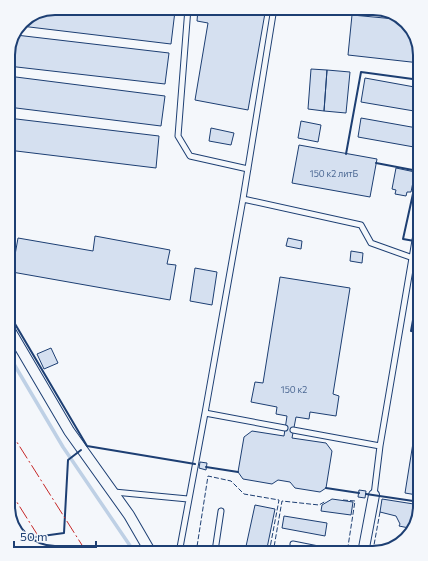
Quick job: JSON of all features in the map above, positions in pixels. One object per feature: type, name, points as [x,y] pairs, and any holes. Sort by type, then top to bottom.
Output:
[{"type":"street","points":[[15,339],[69,431],[129,515],[147,546]]},
{"type":"street","points":[[364,546],[374,495]]},
{"type":"lane","points":[[187,15],[178,136],[190,156],[248,169]]},
{"type":"lane","points":[[180,546],[243,199],[273,15]]},
{"type":"lane","points":[[243,199],[362,225],[371,243],[413,258],[380,446],[374,495]]},
{"type":"lane","points":[[205,413],[285,428]]},
{"type":"lane","points":[[293,430],[380,446]]},
{"type":"lane","points":[[112,492],[188,499]]},
{"type":"lane","points":[[216,546],[221,511]]},
{"type":"lane","points":[[293,544],[303,546]]},
{"type":"building","points":[[55,15],[175,15],[171,44],[27,27],[40,18]]},
{"type":"building","points":[[198,15],[265,15],[248,110],[195,100],[208,23],[197,21]]},
{"type":"building","points":[[352,15],[389,18],[403,29],[410,40],[413,50],[413,62],[348,55]]},
{"type":"building","points":[[20,35],[169,53],[165,84],[15,67],[16,44]]},
{"type":"building","points":[[311,69],[327,70],[324,111],[308,109]]},
{"type":"building","points":[[327,70],[350,72],[346,113],[324,111]]},
{"type":"building","points":[[15,77],[165,96],[161,126],[15,108]]},
{"type":"building","points":[[365,78],[413,87],[413,111],[361,102]]},
{"type":"building","points":[[361,118],[413,127],[413,147],[358,137]]},
{"type":"building","points":[[15,119],[159,136],[156,168],[15,151]]},
{"type":"building","points":[[301,121],[321,125],[318,142],[298,138]]},
{"type":"building","points":[[211,128],[234,133],[231,145],[209,141]]},
{"type":"building","points":[[299,145],[377,159],[370,197],[292,183]]},
{"type":"building","points":[[396,168],[413,172],[411,192],[407,192],[406,196],[395,194],[396,190],[392,189]]},
{"type":"building","points":[[95,236],[170,250],[167,264],[176,265],[170,300],[15,273],[15,255],[18,238],[93,251]]},
{"type":"building","points":[[288,238],[302,241],[301,249],[286,246]]},
{"type":"building","points":[[351,251],[363,253],[362,263],[350,261]]},
{"type":"building","points":[[195,268],[217,272],[212,305],[190,301]]},
{"type":"building","points":[[280,277],[350,288],[333,394],[339,396],[336,416],[310,412],[309,419],[296,417],[292,438],[326,443],[332,451],[326,488],[320,492],[295,488],[290,482],[278,480],[272,484],[243,479],[238,472],[244,437],[252,431],[284,436],[287,416],[276,414],[277,407],[251,402],[255,382],[263,383]]},
{"type":"building","points":[[51,348],[58,363],[44,369],[37,354]]},
{"type":"building","points":[[413,443],[413,494],[405,493]]},
{"type":"building","points":[[200,462],[207,463],[206,470],[199,468]]},
{"type":"building","points":[[359,490],[366,491],[365,498],[358,497]]},
{"type":"building","points":[[332,499],[353,502],[351,515],[321,511],[322,505]]},
{"type":"building","points":[[382,499],[413,504],[412,517],[407,528],[399,526],[400,524],[396,516],[380,512]]},
{"type":"building","points":[[255,505],[275,509],[267,546],[246,546]]},
{"type":"building","points":[[284,516],[327,523],[325,536],[282,528]]},
{"type":"waterway","points":[[15,366],[63,447],[130,546]]},
{"type":"fence","points":[[197,546],[208,476],[231,481],[244,494],[279,500],[270,546]]},
{"type":"fence","points":[[343,500],[355,501],[348,546]]},
{"type":"fence","points":[[274,546],[282,501],[319,505],[326,501]]},
{"type":"fence","points":[[377,546],[374,545],[380,512]]},
{"type":"wall","points":[[346,154],[361,72],[413,79]]},
{"type":"wall","points":[[376,163],[413,170]]},
{"type":"wall","points":[[413,194],[403,239],[413,241]]},
{"type":"wall","points":[[413,320],[411,331],[413,331]]},
{"type":"wall","points":[[15,324],[87,446],[195,464]]},
{"type":"wall","points":[[31,538],[64,533],[68,460],[81,450]]},
{"type":"wall","points":[[206,467],[238,472]]},
{"type":"wall","points":[[326,488],[359,493]]},
{"type":"wall","points":[[366,494],[413,501]]},
{"type":"power","points":[[15,439],[83,546]]},
{"type":"power","points":[[15,499],[44,545]]}]
